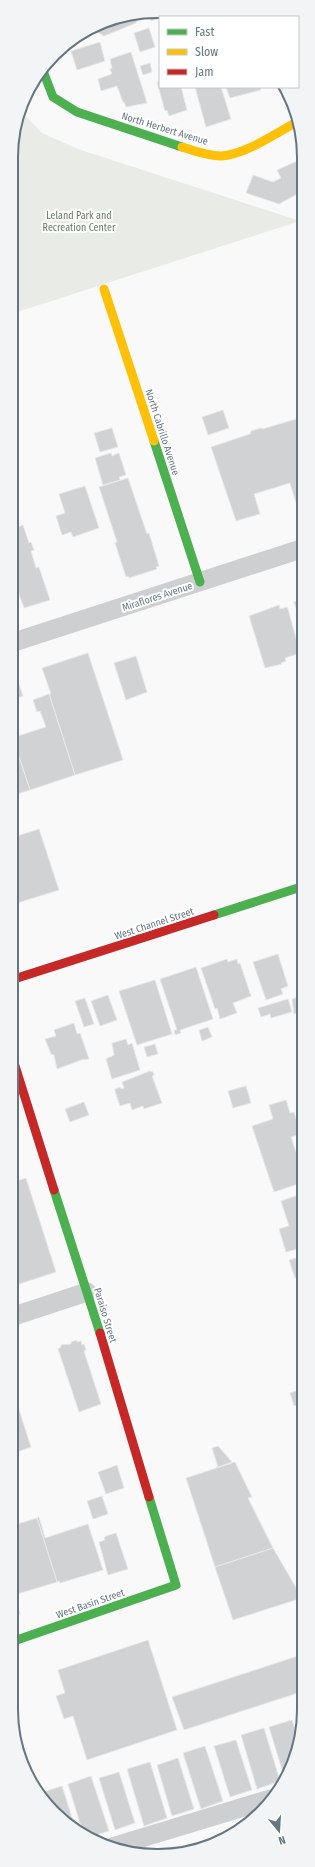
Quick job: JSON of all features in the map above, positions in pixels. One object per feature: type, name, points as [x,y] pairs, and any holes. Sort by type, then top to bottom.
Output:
[{"type":"street","name":"North Herbert Avenue","points":[[45,76],[53,97],[77,112],[198,152],[221,156],[242,151],[293,124]]},
{"type":"street","name":"North Cabrillo Avenue","points":[[104,289],[200,582]]},
{"type":"street","name":"Miraflores Avenue","points":[[18,641],[297,550]]},
{"type":"street","name":"West Channel Street","points":[[18,978],[297,888]]},
{"type":"street","name":"Paraiso Street","points":[[18,1076],[87,1292],[176,1584]]},
{"type":"street","points":[[18,1315],[87,1292]]},
{"type":"street","name":"West Basin Street","points":[[18,1640],[176,1584]]},
{"type":"street","points":[[124,1845],[261,1802]]},
{"type":"green space","name":"Leland Park and Recreation Center","points":[[25,115],[42,133],[78,149],[297,220],[297,222],[18,312],[18,148]]},
{"type":"building","points":[[150,18],[159,18],[159,18],[151,21]]},
{"type":"building","points":[[138,19],[136,23],[104,36],[97,32],[113,25]]},
{"type":"building","points":[[149,28],[155,47],[140,52],[134,33]]},
{"type":"building","points":[[100,42],[105,61],[77,70],[71,51]]},
{"type":"building","points":[[131,52],[147,103],[126,107],[117,86],[101,91],[98,79],[112,74],[110,69],[112,68],[110,59]]},
{"type":"building","points":[[150,63],[152,72],[143,75],[140,66]]},
{"type":"building","points":[[159,81],[159,88],[181,88],[187,110],[169,116],[167,110],[165,111],[157,82]]},
{"type":"building","points":[[195,88],[221,88],[231,119],[206,127]]},
{"type":"building","points":[[226,88],[260,88],[261,90],[230,98]]},
{"type":"building","points":[[297,161],[297,194],[279,204],[246,193],[253,175],[273,182],[281,178],[277,170]]},
{"type":"building","points":[[223,410],[229,428],[208,435],[202,417]]},
{"type":"building","points":[[296,419],[297,503],[290,483],[254,494],[260,514],[236,521],[211,447],[250,434],[251,431],[261,428],[263,429]]},
{"type":"building","points":[[112,428],[118,447],[100,452],[94,433]]},
{"type":"building","points":[[111,453],[112,456],[119,453],[126,475],[119,477],[120,480],[103,485],[95,458]]},
{"type":"building","points":[[128,478],[147,534],[149,533],[159,566],[156,567],[157,569],[129,578],[128,576],[126,577],[115,543],[117,542],[99,487]]},
{"type":"building","points":[[85,486],[99,528],[73,537],[71,532],[62,535],[56,516],[65,513],[59,494]]},
{"type":"building","points":[[23,525],[29,543],[31,542],[34,550],[31,551],[36,568],[39,567],[50,600],[24,608],[18,591],[18,527]]},
{"type":"building","points":[[297,601],[297,611],[294,602]]},
{"type":"building","points":[[279,605],[280,609],[287,607],[297,642],[297,654],[285,658],[286,661],[281,663],[282,664],[265,668],[249,616]]},
{"type":"building","points":[[88,653],[123,760],[75,775],[42,668]]},
{"type":"building","points":[[136,656],[147,692],[126,700],[114,663]]},
{"type":"building","points":[[18,682],[23,696],[18,698]]},
{"type":"building","points":[[49,694],[75,775],[30,790],[18,754],[18,736],[46,727],[40,711],[37,712],[33,700]]},
{"type":"building","points":[[18,754],[30,790],[18,794]]},
{"type":"building","points":[[39,829],[59,890],[18,903],[18,836]]},
{"type":"building","points":[[278,954],[288,986],[281,989],[283,994],[266,1000],[253,962]]},
{"type":"building","points":[[227,959],[228,962],[237,959],[238,964],[240,963],[251,996],[233,1003],[237,1013],[220,1019],[201,968]]},
{"type":"building","points":[[196,967],[213,1019],[180,1030],[181,1033],[175,1035],[174,1030],[177,1030],[160,979]]},
{"type":"building","points":[[155,980],[172,1034],[137,1045],[119,991]]},
{"type":"building","points":[[108,995],[117,1020],[100,1026],[91,1001]]},
{"type":"building","points":[[297,997],[297,1013],[294,1014],[292,999]]},
{"type":"building","points":[[85,998],[94,1024],[84,1027],[75,1001]]},
{"type":"building","points":[[288,999],[292,1012],[271,1018],[270,1014],[261,1017],[258,1008]]},
{"type":"building","points":[[74,1023],[77,1034],[80,1033],[89,1059],[84,1059],[57,1069],[54,1055],[51,1054],[45,1039],[56,1036],[54,1030]]},
{"type":"building","points":[[208,1027],[212,1037],[202,1041],[199,1030]]},
{"type":"building","points":[[126,1039],[128,1045],[132,1043],[140,1070],[112,1079],[106,1059],[114,1055],[112,1043]]},
{"type":"building","points":[[155,1044],[158,1054],[147,1057],[144,1047]]},
{"type":"building","points":[[150,1071],[153,1072],[154,1075],[152,1076],[162,1103],[144,1109],[143,1106],[132,1110],[130,1103],[120,1106],[115,1089],[120,1087],[121,1089],[124,1088],[122,1082]]},
{"type":"building","points":[[246,1086],[251,1103],[233,1108],[228,1091]]},
{"type":"building","points":[[286,1100],[290,1113],[294,1112],[297,1121],[297,1135],[291,1137],[297,1155],[297,1184],[274,1192],[252,1126],[273,1119],[269,1105]]},
{"type":"building","points":[[84,1102],[89,1115],[70,1122],[65,1109]]},
{"type":"building","points":[[26,1178],[56,1272],[18,1284],[18,1181]]},
{"type":"building","points":[[297,1195],[297,1249],[286,1252],[279,1229],[289,1226],[281,1201]]},
{"type":"building","points":[[297,1258],[297,1277],[295,1278],[289,1260]]},
{"type":"building","points":[[77,1340],[77,1342],[81,1341],[82,1345],[84,1344],[86,1350],[84,1351],[101,1404],[79,1412],[58,1349],[61,1345],[71,1344],[71,1342]]},
{"type":"building","points":[[297,1390],[297,1405],[294,1406],[290,1393]]},
{"type":"building","points":[[18,1407],[31,1447],[18,1452]]},
{"type":"building","points":[[218,1446],[232,1462],[218,1467],[212,1448]]},
{"type":"building","points":[[235,1462],[252,1497],[248,1498],[273,1548],[215,1567],[186,1478]]},
{"type":"building","points":[[117,1465],[124,1488],[106,1494],[98,1472]]},
{"type":"building","points":[[102,1496],[108,1514],[93,1519],[87,1501]]},
{"type":"building","points":[[39,1517],[45,1538],[88,1524],[103,1570],[60,1583],[59,1581],[57,1582],[37,1518]]},
{"type":"building","points":[[37,1518],[57,1582],[18,1594],[18,1524]]},
{"type":"building","points":[[116,1533],[128,1569],[108,1575],[99,1542],[105,1540],[104,1538],[106,1536]]},
{"type":"building","points":[[273,1548],[297,1589],[297,1600],[233,1620],[215,1567]]},
{"type":"building","points":[[148,1640],[177,1730],[87,1760],[73,1716],[64,1719],[56,1696],[65,1693],[58,1670]]},
{"type":"building","points":[[297,1656],[297,1693],[184,1730],[172,1697]]},
{"type":"building","points":[[292,1720],[295,1730],[290,1754],[282,1770],[269,1727]]},
{"type":"building","points":[[264,1728],[279,1777],[276,1782],[257,1789],[241,1735]]},
{"type":"building","points":[[236,1740],[252,1790],[230,1797],[214,1746]]},
{"type":"building","points":[[205,1746],[223,1801],[201,1809],[183,1753]]},
{"type":"building","points":[[178,1758],[194,1809],[172,1816],[157,1765]]},
{"type":"building","points":[[150,1762],[167,1818],[144,1826],[127,1769]]},
{"type":"building","points":[[119,1772],[135,1823],[115,1830],[99,1778]]},
{"type":"building","points":[[91,1776],[109,1831],[97,1835],[81,1825],[68,1784]]},
{"type":"building","points":[[62,1786],[73,1820],[59,1808],[45,1791]]},
{"type":"traffic: fast","points":[[45,76],[53,97],[77,112],[182,147]]},
{"type":"traffic: fast","points":[[154,441],[200,582]]},
{"type":"traffic: fast","points":[[214,915],[297,888]]},
{"type":"traffic: fast","points":[[54,1190],[100,1333]]},
{"type":"traffic: fast","points":[[18,1640],[176,1585],[149,1497]]},
{"type":"traffic: slow","points":[[182,147],[211,155],[230,155],[250,148],[293,124]]},
{"type":"traffic: slow","points":[[104,289],[154,441]]},
{"type":"traffic: jam","points":[[18,978],[214,915]]},
{"type":"traffic: jam","points":[[18,1075],[54,1190]]},
{"type":"traffic: jam","points":[[100,1333],[149,1497]]}]
